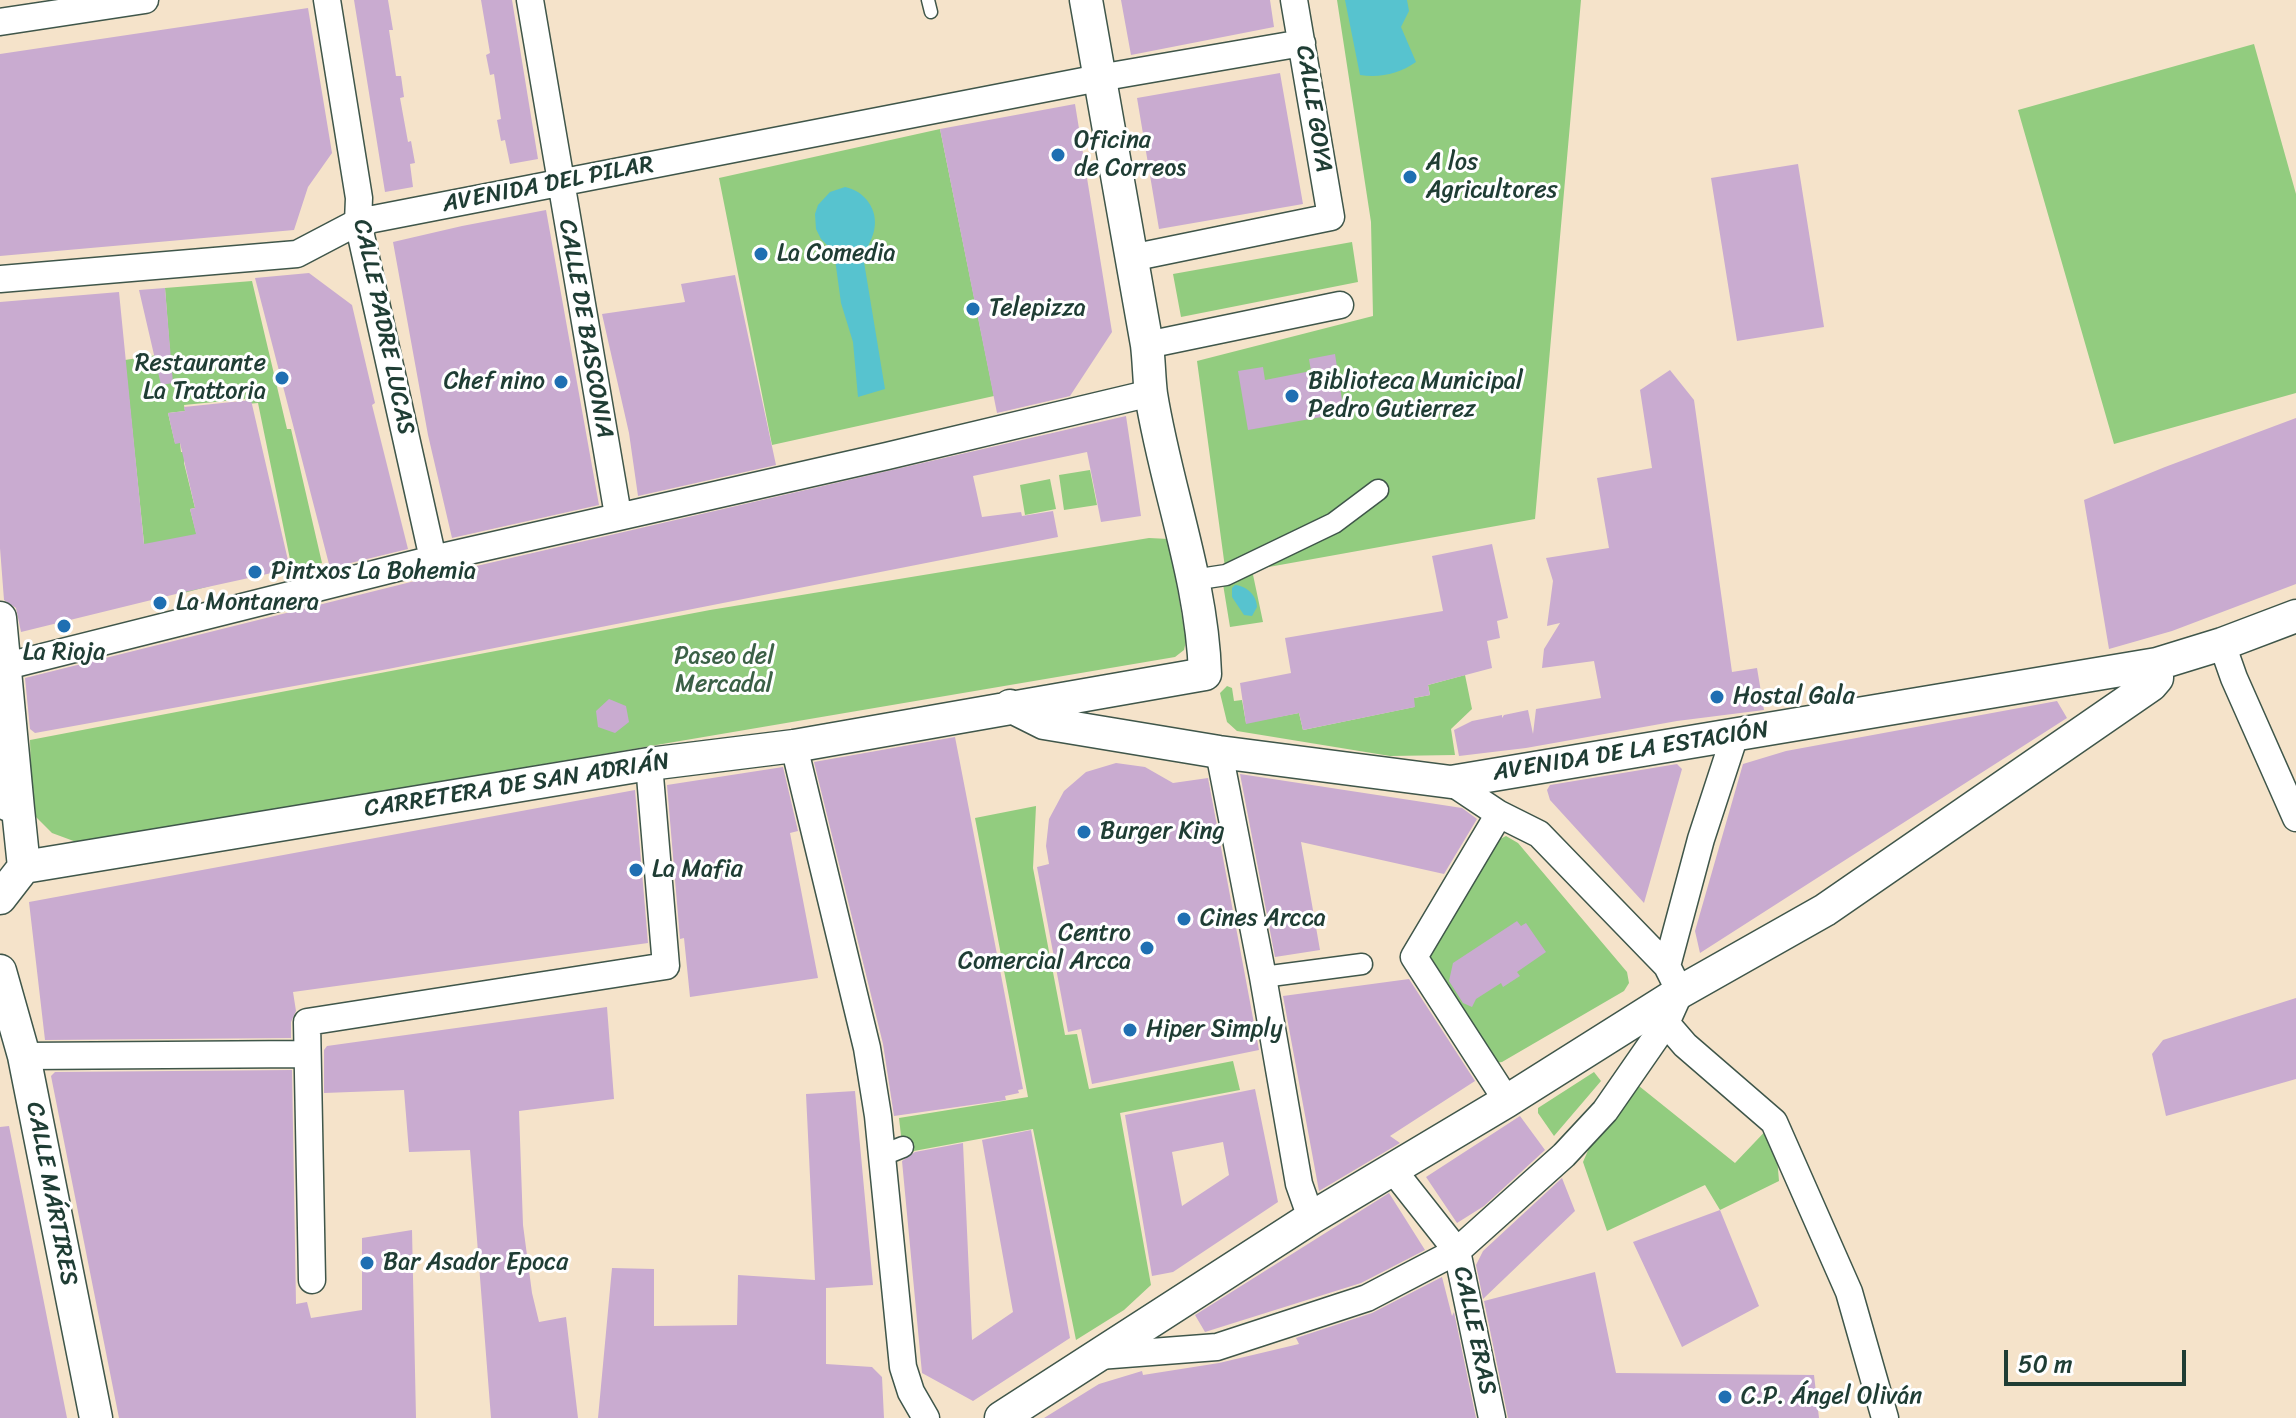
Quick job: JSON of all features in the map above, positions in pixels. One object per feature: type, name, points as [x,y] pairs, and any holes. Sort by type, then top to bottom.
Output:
[{"type":"street","points":[[0,22],[145,0]]},
{"type":"street","name":"CALLE PADRE LUCAS","points":[[327,0],[359,198],[358,222],[433,559]]},
{"type":"street","name":"CALLE DE BASCONIA","points":[[530,0],[618,515]]},
{"type":"street","points":[[1086,0],[1147,345],[1151,393],[1193,580],[1226,575],[1334,523],[1378,490]]},
{"type":"street","name":"CALLE GOYA","points":[[1131,258],[1331,217],[1294,0]]},
{"type":"street","name":"AVENIDA DEL PILAR","points":[[0,279],[297,254],[358,222],[1099,78],[1302,43]]},
{"type":"street","points":[[1147,345],[1340,305]]},
{"type":"street","points":[[3,667],[433,559],[1151,393]]},
{"type":"street","name":"CARRETERA DE SAN ADRIÁN","points":[[24,867],[649,764],[794,746],[1205,674],[1204,644],[1193,580]]},
{"type":"street","name":"AVENIDA DE LA ESTACIÓN","points":[[1010,706],[1044,723],[1219,752],[1451,782],[2157,664],[2296,616]]},
{"type":"street","points":[[0,622],[9,805],[24,867],[0,898]]},
{"type":"street","points":[[2222,644],[2296,818]]},
{"type":"street","points":[[1001,1418],[1311,1218],[1507,1101],[1674,979],[1825,910],[2151,685],[2157,678],[2157,664]]},
{"type":"street","points":[[1095,1357],[1217,1347],[1367,1298],[1457,1251],[1564,1155],[1605,1111],[1666,1023],[1701,839],[1735,735]]},
{"type":"street","points":[[794,746],[893,1151],[903,1367],[911,1392],[926,1418]]},
{"type":"street","points":[[1219,752],[1299,1184],[1311,1218]]},
{"type":"street","points":[[312,1280],[307,1022],[666,966],[649,764]]},
{"type":"street","points":[[1451,782],[1499,814],[1539,834],[1674,979]]},
{"type":"street","points":[[1499,814],[1414,957],[1507,1101]]},
{"type":"street","points":[[1263,977],[1362,964]]},
{"type":"street","name":"CALLE MÁRTIRES","points":[[0,971],[24,1056],[96,1418]]},
{"type":"street","points":[[1666,1023],[1685,1045],[1774,1122],[1849,1292],[1885,1418]]},
{"type":"street","points":[[24,1056],[306,1054]]},
{"type":"street","name":"CALLE ERAS","points":[[1393,1170],[1457,1251],[1492,1418]]},
{"type":"green space","points":[[1337,0],[1581,0],[1535,519],[1252,570],[1263,622],[1230,627],[1222,578],[1226,575],[1197,361],[1373,316],[1371,222]]},
{"type":"green space","points":[[2254,44],[2296,194],[2296,393],[2114,444],[2018,110]]},
{"type":"green space","points":[[940,129],[994,396],[772,445],[719,178]]},
{"type":"green space","points":[[1352,242],[1358,282],[1181,317],[1173,274]]},
{"type":"green space","points":[[252,281],[322,563],[292,569],[258,403],[247,404],[245,399],[184,405],[185,411],[168,413],[175,443],[180,443],[181,452],[186,452],[184,463],[195,508],[190,509],[210,586],[180,594],[177,538],[146,562],[125,360],[170,353],[165,288]]},
{"type":"green space","points":[[1090,470],[1097,505],[1064,510],[1059,475]]},
{"type":"green space","points":[[1050,479],[1056,509],[1025,515],[1020,485]]},
{"type":"green space","name":"Paseo del Mercadal","points":[[1149,538],[1169,539],[1186,641],[1184,650],[1175,657],[79,843],[52,833],[32,813],[30,740],[710,610]]},
{"type":"green space","points":[[1465,675],[1472,709],[1451,729],[1455,755],[1390,756],[1237,731],[1227,722],[1220,693],[1227,686],[1232,688],[1234,701],[1242,700],[1246,723],[1299,713],[1303,730],[1414,707],[1414,698],[1430,695],[1428,685]]},
{"type":"green space","points":[[1036,806],[1033,868],[1065,1035],[1077,1034],[1089,1089],[1233,1061],[1240,1090],[1120,1113],[1151,1285],[1124,1310],[1076,1340],[1033,1129],[903,1153],[899,1118],[1028,1097],[975,818]]},
{"type":"green space","points":[[1506,836],[1518,843],[1627,972],[1629,983],[1624,991],[1502,1062],[1495,1063],[1429,955],[1498,840]]},
{"type":"green space","points":[[1594,1072],[1601,1081],[1554,1136],[1538,1113],[1538,1108]]},
{"type":"green space","points":[[1639,1086],[1735,1163],[1774,1122],[1779,1181],[1720,1210],[1705,1185],[1607,1231],[1583,1162],[1605,1111]]},
{"type":"water","points":[[1345,0],[1407,0],[1409,11],[1401,27],[1416,62],[1389,74],[1360,75]]},
{"type":"water","points":[[845,187],[859,193],[869,203],[875,223],[864,262],[885,389],[858,397],[853,342],[841,303],[834,252],[816,229],[815,214],[818,205],[830,192]]},
{"type":"water","points":[[1235,585],[1253,595],[1257,607],[1252,616],[1244,615],[1232,597]]},
{"type":"building","points":[[354,0],[388,0],[396,76],[401,76],[404,97],[400,98],[415,163],[410,164],[413,187],[385,192]]},
{"type":"building","points":[[481,0],[512,0],[538,159],[510,164],[505,140],[501,141],[497,120],[501,119],[494,74],[490,75],[486,55],[490,53]]},
{"type":"building","points":[[1121,0],[1270,0],[1274,27],[1131,55]]},
{"type":"building","points":[[308,8],[332,153],[308,187],[294,230],[0,256],[0,54]]},
{"type":"building","points":[[1280,73],[1303,204],[1159,229],[1137,98]]},
{"type":"building","points":[[1075,104],[1112,332],[1070,396],[997,413],[940,129]]},
{"type":"building","points":[[1798,164],[1824,327],[1737,341],[1711,178]]},
{"type":"building","points":[[546,210],[599,505],[452,538],[428,435],[393,242]]},
{"type":"building","points":[[309,273],[352,305],[375,403],[372,405],[408,549],[330,568],[255,278]]},
{"type":"building","points":[[735,275],[776,465],[638,496],[629,433],[602,314],[685,302],[681,284]]},
{"type":"building","points":[[165,288],[173,383],[161,385],[139,290]]},
{"type":"building","points":[[119,292],[144,544],[196,534],[190,509],[195,508],[180,443],[175,444],[168,413],[185,411],[184,407],[251,400],[290,569],[21,632],[16,608],[4,600],[0,548],[0,302]]},
{"type":"building","name":"Biblioteca Municipal Pedro Gutierrez","points":[[1335,354],[1344,413],[1248,430],[1238,371],[1263,367],[1265,380],[1311,371],[1309,359]]},
{"type":"building","points":[[1670,370],[1694,400],[1732,672],[1757,668],[1764,710],[1459,756],[1454,730],[1472,721],[1502,715],[1502,718],[1528,710],[1533,734],[1536,709],[1601,698],[1594,661],[1542,668],[1544,649],[1560,623],[1547,626],[1553,581],[1546,558],[1609,548],[1597,478],[1652,468],[1640,390]]},
{"type":"building","points":[[1126,416],[1141,516],[1101,522],[1087,452],[973,476],[982,517],[1053,511],[1058,537],[388,669],[35,733],[30,729],[25,678],[459,570]]},
{"type":"building","points":[[2296,418],[2296,584],[2172,631],[2109,649],[2084,500]]},
{"type":"building","points":[[1492,544],[1508,618],[1497,621],[1500,638],[1487,641],[1492,668],[1428,685],[1430,695],[1414,698],[1415,707],[1303,730],[1299,713],[1246,724],[1240,683],[1291,673],[1285,638],[1443,611],[1432,556]]},
{"type":"building","points":[[609,699],[626,706],[629,722],[615,733],[598,727],[596,711]]},
{"type":"building","points":[[2057,701],[2067,718],[1700,953],[1695,931],[1743,764],[1786,751]]},
{"type":"building","points":[[955,737],[1023,1089],[1005,1096],[1006,1100],[894,1116],[883,1044],[814,762]]},
{"type":"building","name":"Centro Comercial Arcca","points":[[1116,763],[1145,767],[1173,783],[1208,778],[1259,1050],[1092,1084],[1081,1029],[1068,1032],[1037,867],[1049,864],[1046,846],[1049,819],[1064,791],[1086,772]]},
{"type":"building","points":[[1677,764],[1682,769],[1644,903],[1550,800],[1547,790],[1550,785]]},
{"type":"building","points":[[783,767],[798,831],[790,833],[818,978],[690,997],[684,938],[680,939],[667,785]]},
{"type":"building","points":[[1240,774],[1462,808],[1477,819],[1444,874],[1301,842],[1320,950],[1275,957]]},
{"type":"building","points":[[635,790],[648,943],[293,992],[296,1011],[291,1022],[291,1038],[45,1040],[29,902]]},
{"type":"building","points":[[1517,921],[1521,926],[1526,923],[1546,952],[1517,972],[1520,976],[1503,987],[1501,983],[1476,999],[1472,1007],[1463,1003],[1449,981],[1453,963]]},
{"type":"building","points":[[1409,979],[1475,1081],[1390,1136],[1400,1143],[1319,1191],[1283,996]]},
{"type":"building","points":[[2296,998],[2296,1079],[2166,1116],[2152,1054],[2163,1040]]},
{"type":"building","points":[[607,1007],[614,1099],[519,1111],[523,1225],[532,1293],[539,1322],[566,1317],[578,1418],[491,1418],[470,1150],[409,1152],[404,1090],[324,1093],[324,1050],[327,1046]]},
{"type":"building","points":[[292,1070],[296,1304],[307,1302],[311,1318],[362,1310],[362,1238],[412,1230],[416,1418],[119,1418],[51,1076],[55,1072]]},
{"type":"building","points":[[1255,1089],[1278,1202],[1173,1272],[1152,1276],[1125,1115]],"holes":[[[1223,1142],[1229,1175],[1182,1206],[1172,1152]]]},
{"type":"building","points":[[855,1091],[873,1285],[826,1288],[826,1364],[872,1367],[882,1377],[884,1418],[598,1418],[612,1268],[654,1269],[654,1326],[737,1325],[738,1275],[815,1280],[806,1094]]},
{"type":"building","points":[[1520,1116],[1545,1150],[1484,1206],[1457,1223],[1426,1177]]},
{"type":"building","points":[[9,1126],[67,1418],[0,1418],[0,1127]]},
{"type":"building","points":[[1031,1130],[1070,1338],[973,1401],[922,1373],[902,1161],[915,1152],[963,1143],[972,1340],[1013,1312],[982,1140]]},
{"type":"building","points":[[1562,1178],[1575,1211],[1483,1299],[1476,1265],[1483,1251]]},
{"type":"building","points":[[1389,1193],[1425,1250],[1361,1283],[1205,1332],[1195,1315]]},
{"type":"building","points":[[1720,1210],[1759,1306],[1682,1347],[1633,1242]]},
{"type":"building","points":[[1595,1272],[1616,1373],[1814,1375],[1819,1418],[1508,1418],[1484,1301]]},
{"type":"building","points":[[1442,1277],[1452,1316],[1454,1312],[1476,1418],[1044,1418],[1099,1384],[1142,1371],[1143,1375],[1219,1363],[1299,1344],[1296,1338],[1372,1313]]},
{"type":"place","name":"Oficina de Correos","points":[[1058,155]]},
{"type":"place","name":"A los Agricultores","points":[[1410,177]]},
{"type":"place","name":"La Comedia","points":[[761,254]]},
{"type":"place","name":"Telepizza","points":[[973,309]]},
{"type":"place","name":"Restaurante La Trattoria","points":[[282,378]]},
{"type":"place","name":"Chef nino","points":[[561,382]]},
{"type":"place","name":"Biblioteca Municipal Pedro Gutierrez","points":[[1292,396]]},
{"type":"place","name":"Pintxos La Bohemia","points":[[255,572]]},
{"type":"place","name":"La Montanera","points":[[160,603]]},
{"type":"place","name":"La Rioja","points":[[64,626]]},
{"type":"place","name":"Hostal Gala","points":[[1717,697]]},
{"type":"place","name":"Burger King","points":[[1084,832]]},
{"type":"place","name":"La Mafia","points":[[636,870]]},
{"type":"place","name":"Cines Arcca","points":[[1184,919]]},
{"type":"place","name":"Centro Comercial Arcca","points":[[1147,948]]},
{"type":"place","name":"Hiper Simply","points":[[1130,1030]]},
{"type":"place","name":"Bar Asador Epoca","points":[[367,1263]]},
{"type":"place","name":"C.P. Ángel Oliván","points":[[1725,1397]]}]
